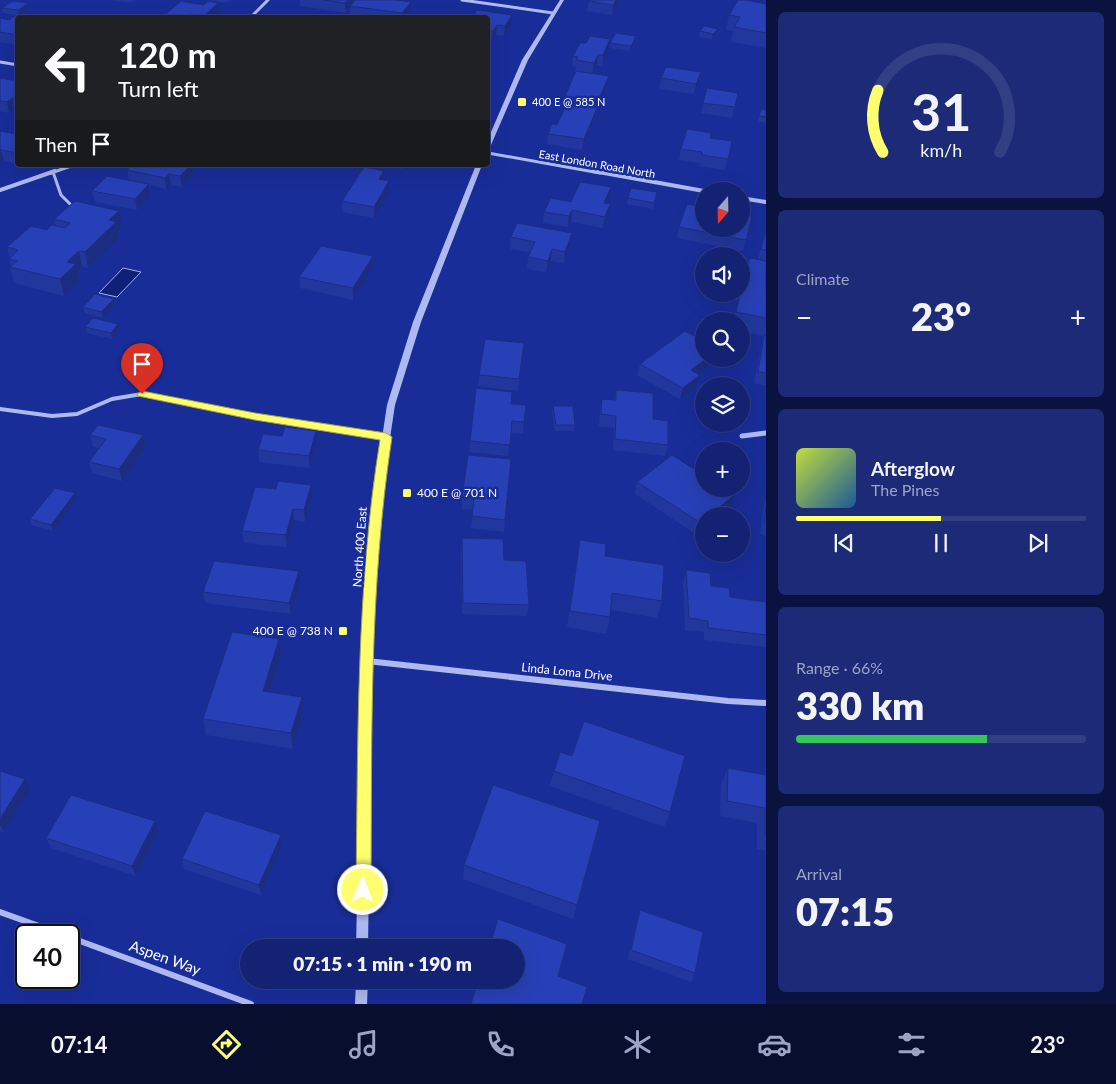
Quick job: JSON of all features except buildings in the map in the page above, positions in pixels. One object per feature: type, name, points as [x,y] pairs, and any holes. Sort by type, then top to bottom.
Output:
[{"type":"street","points":[[253,15],[268,0]]},
{"type":"street","points":[[462,0],[553,13]]},
{"type":"street","points":[[490,140],[525,60],[562,0]]},
{"type":"street","points":[[0,62],[15,64]]},
{"type":"street","name":"East London Road North","points":[[490,154],[695,190]]},
{"type":"street","points":[[0,190],[68,167]]},
{"type":"street","name":"North 400 East","points":[[362,939],[366,661],[377,498],[386,437],[391,405],[417,322],[478,167]]},
{"type":"street","points":[[750,199],[766,202]]},
{"type":"street","points":[[742,436],[766,433]]},
{"type":"street","name":"Linda Loma Drive","points":[[366,661],[718,700],[766,703]]},
{"type":"street","points":[[0,912],[33,924]]},
{"type":"street","name":"Aspen Way","points":[[80,941],[251,1004]]},
{"type":"street","points":[[361,1004],[362,989]]},
{"type":"lane","points":[[53,172],[61,195],[72,206]]},
{"type":"lane","points":[[0,409],[52,416],[77,414],[112,399],[142,394],[255,417],[386,437]]},
{"type":"shaded area","points":[[123,268],[141,272],[117,297],[99,293]]},
{"type":"place","name":"400 E @ 585 N","points":[[522,102]]},
{"type":"place","name":"400 E @ 701 N","points":[[407,493]]},
{"type":"place","name":"400 E @ 738 N","points":[[343,631]]},
{"type":"route","points":[[142,394],[255,417],[386,437],[377,498],[366,661],[363,890]]}]
